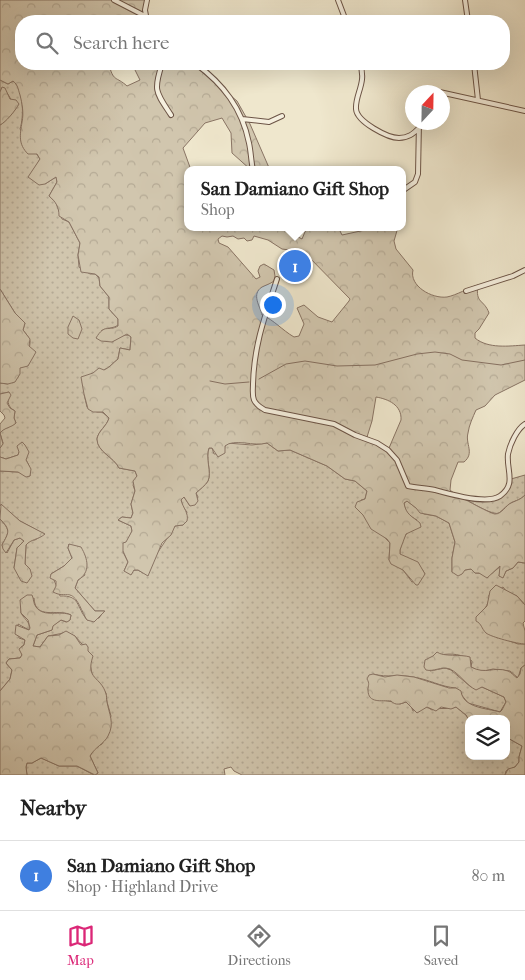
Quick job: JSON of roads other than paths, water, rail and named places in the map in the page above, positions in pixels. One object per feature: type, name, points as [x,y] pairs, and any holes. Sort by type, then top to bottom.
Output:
[{"type":"street","points":[[114,0],[143,15]]},
{"type":"street","points":[[145,15],[147,0]]},
{"type":"street","points":[[338,0],[344,15]]},
{"type":"street","points":[[465,0],[467,15]]},
{"type":"street","points":[[160,70],[156,86],[158,96],[171,115]]},
{"type":"street","points":[[203,70],[221,85],[242,119],[250,146],[252,166]]},
{"type":"street","points":[[362,70],[361,89],[356,108],[359,117],[385,135],[392,137],[400,138],[412,135],[417,130]]},
{"type":"street","points":[[475,70],[478,100]]},
{"type":"street","points":[[450,94],[525,111]]},
{"type":"street","points":[[242,119],[269,122],[282,116]]},
{"type":"street","points":[[406,188],[415,182],[418,174],[419,130]]},
{"type":"street","points":[[466,291],[513,276],[525,270]]},
{"type":"street","points":[[277,279],[256,347],[254,366],[253,397],[257,405],[265,410],[334,424],[355,435],[378,443],[388,450],[396,460],[408,486],[434,490],[464,498],[497,498],[507,490],[510,480],[508,454],[520,427],[525,424]]},
{"type":"waterway","points":[[259,379],[286,364],[305,361],[337,366],[375,365],[417,354],[435,352],[450,354],[462,360],[501,365],[525,360]]},
{"type":"waterway","points":[[210,381],[225,384],[249,382]]},
{"type":"place","name":"San Damiano Gift Shop","points":[[295,266]]}]
